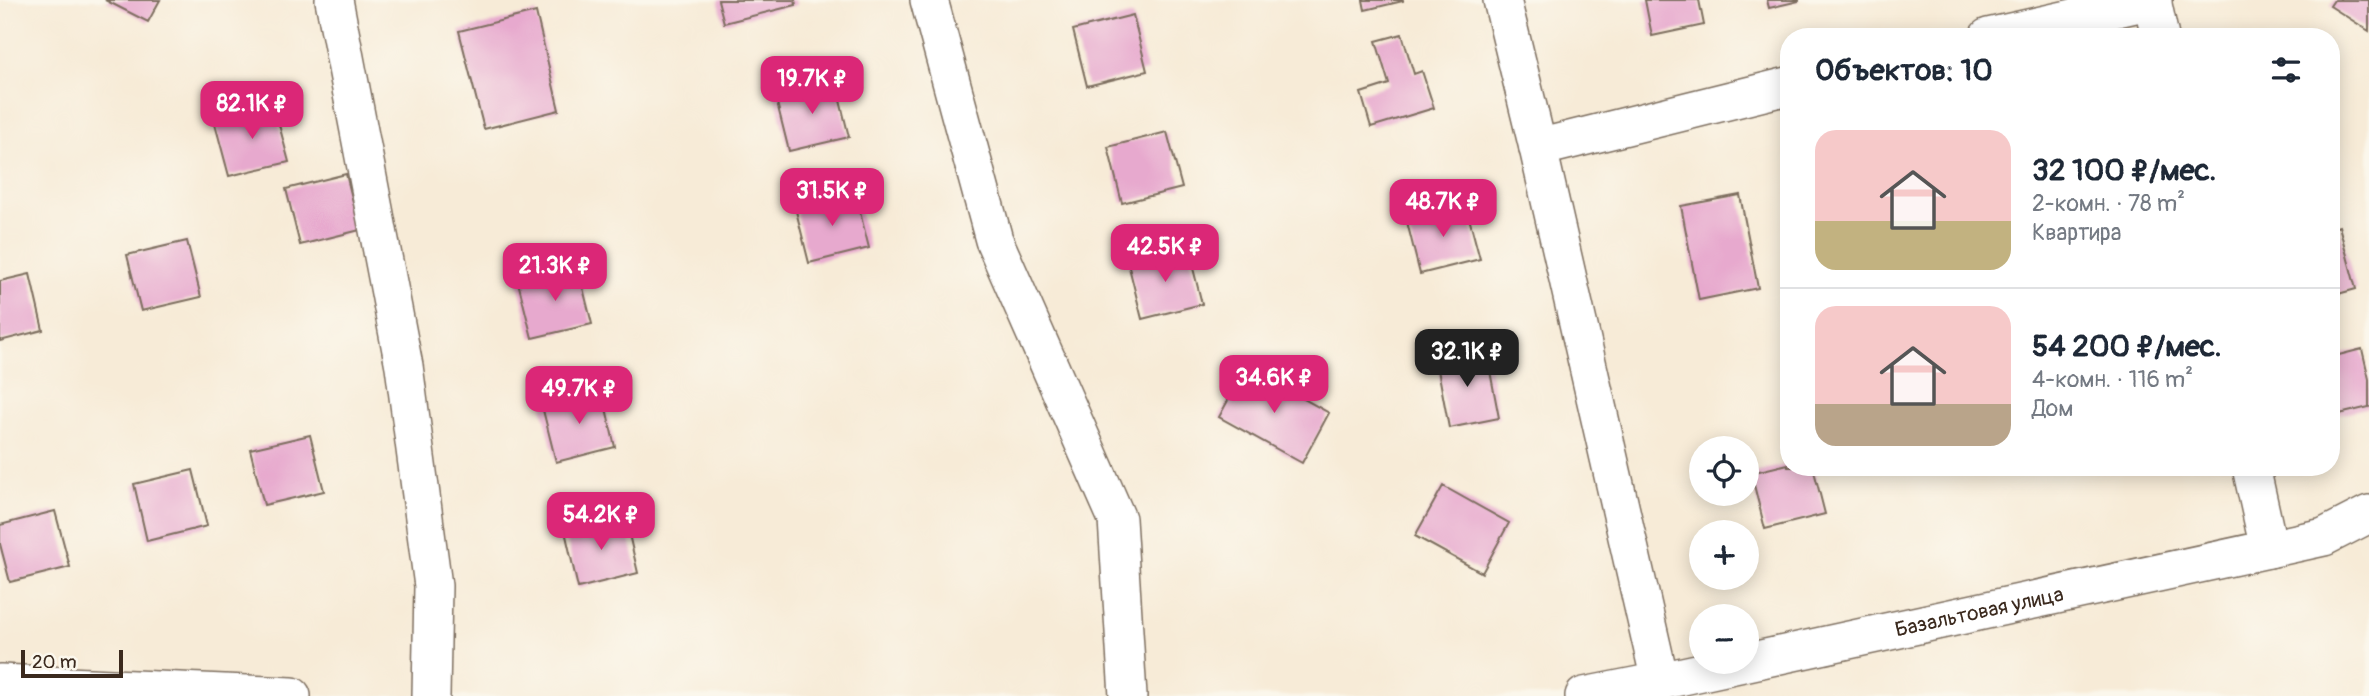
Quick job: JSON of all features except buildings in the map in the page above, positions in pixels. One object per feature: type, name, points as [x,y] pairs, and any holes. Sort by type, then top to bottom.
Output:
[{"type":"street","points":[[334,0],[404,366],[433,586],[431,696]]},
{"type":"street","points":[[929,0],[994,240],[1117,519],[1128,696]]},
{"type":"street","points":[[1502,0],[1660,681]]},
{"type":"street","points":[[2008,22],[2153,0],[2158,28]]},
{"type":"street","points":[[1538,148],[1780,88]]},
{"type":"street","points":[[2253,476],[2269,549]]},
{"type":"street","name":"Базальтовая улица","points":[[1584,696],[2324,537],[2369,514]]},
{"type":"street","points":[[0,683],[292,696]]}]
